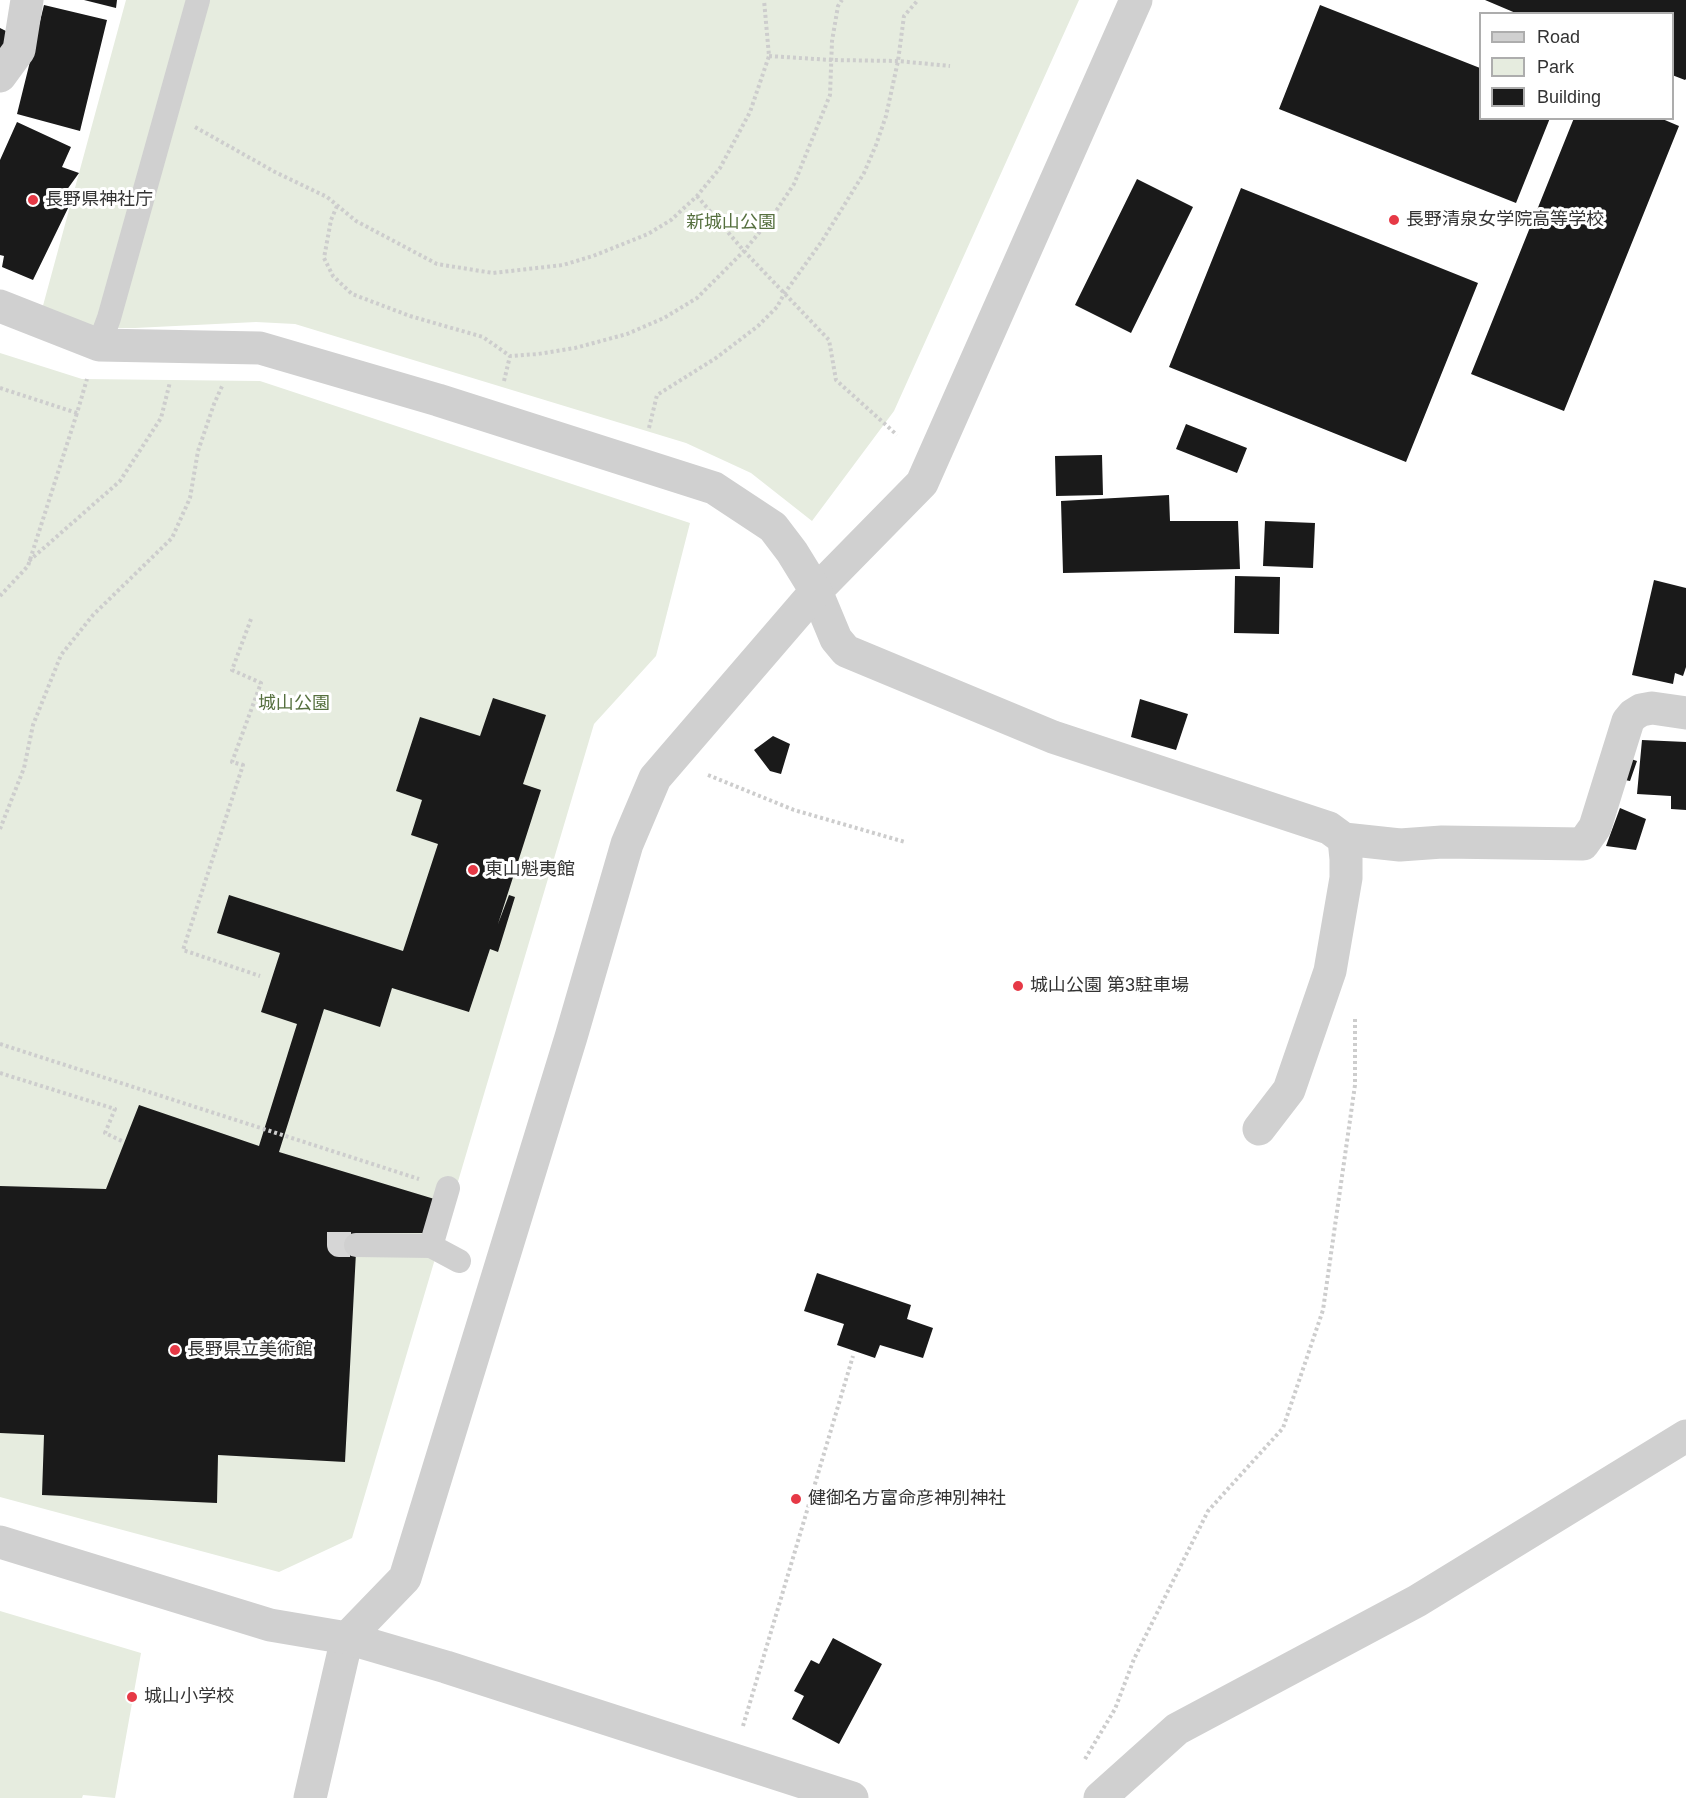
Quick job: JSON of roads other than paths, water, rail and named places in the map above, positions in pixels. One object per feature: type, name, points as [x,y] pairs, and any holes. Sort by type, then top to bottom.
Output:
[{"type":"street","points":[[0,76],[19,50],[27,0]]},
{"type":"street","points":[[94,359],[110,318],[198,0]]},
{"type":"street","points":[[310,1798],[346,1638],[405,1578],[627,844],[655,778],[816,591],[922,483],[1136,0]]},
{"type":"street","points":[[0,306],[94,359],[260,348],[438,400],[714,488],[773,527],[792,552],[816,591],[836,639],[846,651],[1053,737],[1329,828],[1344,839],[1400,845],[1442,842],[1583,844],[1595,827],[1628,721],[1641,710],[1663,709],[1686,713]]},
{"type":"street","points":[[1259,1130],[1289,1090],[1330,970],[1346,878],[1344,839]]},
{"type":"street","points":[[431,1246],[448,1188]]},
{"type":"street","points":[[356,1245],[431,1246],[459,1261]]},
{"type":"street","points":[[1100,1798],[1177,1729],[1417,1601],[1686,1436]]},
{"type":"street","points":[[0,1542],[270,1625],[346,1638],[446,1667],[852,1798]]},
{"type":"tunnel","points":[[339,1232],[339,1245],[356,1245]]},
{"type":"place","name":"長野県神社庁","points":[[33,200]]},
{"type":"place","name":"長野清泉女学院高等学校","points":[[1394,220]]},
{"type":"place","name":"東山魁夷館","points":[[473,870]]},
{"type":"place","name":"城山公園 第3駐車場","points":[[1018,986]]},
{"type":"place","name":"長野県立美術館","points":[[175,1350]]},
{"type":"place","name":"健御名方富命彦神別神社","points":[[796,1499]]},
{"type":"place","name":"城山小学校","points":[[132,1697]]},
{"type":"park label","name":"新城山公園","points":[[731,223]]},
{"type":"park label","name":"城山公園","points":[[294,704]]}]
